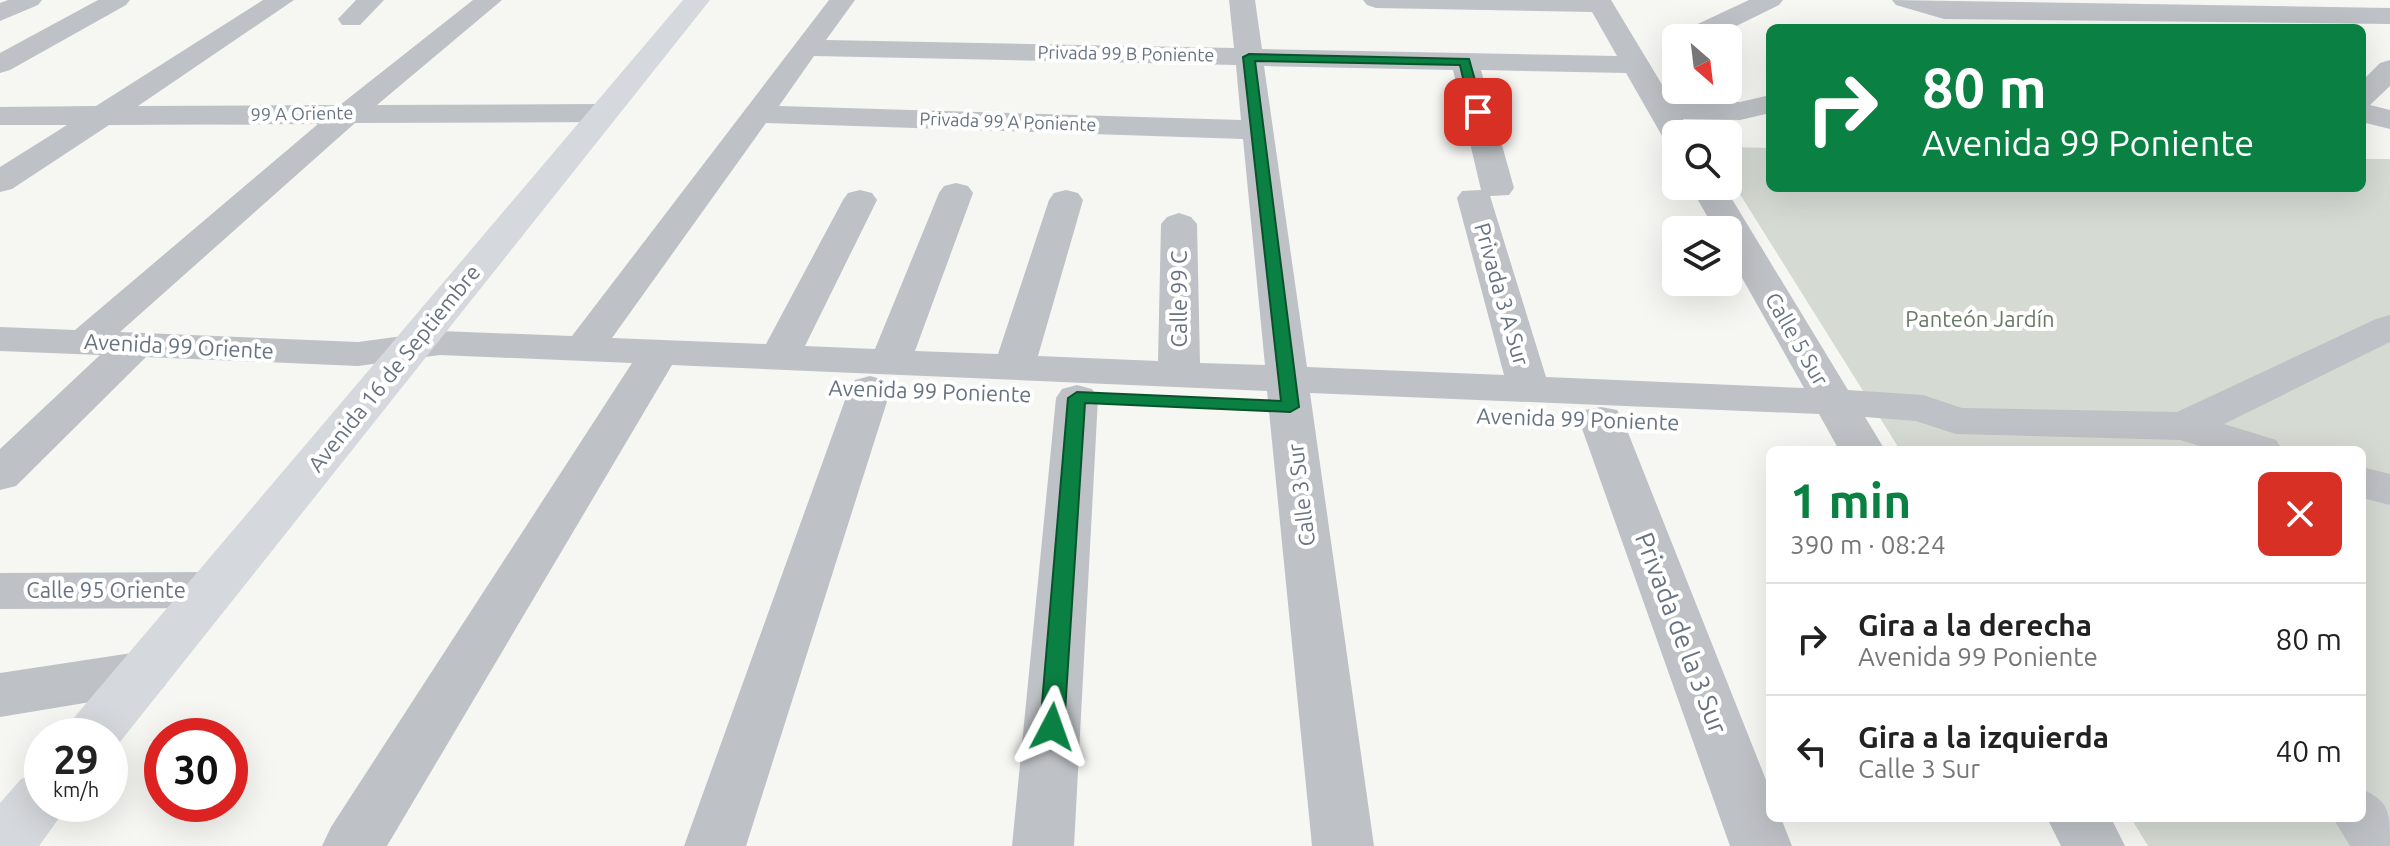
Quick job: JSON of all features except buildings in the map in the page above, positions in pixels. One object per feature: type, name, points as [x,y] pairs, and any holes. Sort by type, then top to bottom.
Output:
[{"type":"main road","name":"Avenida 16 de Septiembre","points":[[107,718],[212,590],[387,357],[603,113],[697,0]]},
{"type":"main road","points":[[2,846],[24,819]]},
{"type":"street","points":[[1,1],[10,0]]},
{"type":"street","points":[[0,13],[29,0]]},
{"type":"street","points":[[0,64],[117,0]]},
{"type":"street","points":[[0,182],[281,0]]},
{"type":"street","points":[[351,19],[371,0]]},
{"type":"street","points":[[85,342],[349,113],[489,0]]},
{"type":"street","points":[[583,349],[842,0]]},
{"type":"street","name":"Calle 3 Sur","points":[[1242,0],[1343,846]]},
{"type":"street","points":[[1376,0],[1599,2],[1668,120]]},
{"type":"street","points":[[1396,0],[1412,60]]},
{"type":"street","points":[[1711,24],[1731,8],[1770,0]]},
{"type":"street","points":[[1905,0],[1954,6],[2238,22],[2390,16]]},
{"type":"street","points":[[2319,0],[2390,16]]},
{"type":"street","points":[[1921,24],[1954,6]]},
{"type":"street","name":"Privada 99 B Poniente","points":[[807,48],[1636,65]]},
{"type":"street","name":"Privada 3 A Sur","points":[[1465,62],[1486,193],[1529,390]]},
{"type":"street","points":[[2366,94],[2389,70]]},
{"type":"street","points":[[1696,120],[1766,105]]},
{"type":"street","name":"99 A Oriente","points":[[0,116],[603,113]]},
{"type":"street","points":[[2366,113],[2390,120]]},
{"type":"street","name":"Privada 99 A Poniente","points":[[758,114],[1258,130]]},
{"type":"street","points":[[1742,130],[1766,121]]},
{"type":"street","points":[[715,846],[880,376],[956,193]]},
{"type":"street","points":[[779,358],[860,200]]},
{"type":"street","points":[[1014,368],[1066,200]]},
{"type":"street","name":"Calle 5 Sur","points":[[1715,200],[1849,428]]},
{"type":"street","name":"Calle 99 C","points":[[1179,224],[1179,375]]},
{"type":"street","points":[[2184,426],[2390,327]]},
{"type":"street","name":"Avenida 99 Oriente","points":[[0,339],[387,357]]},
{"type":"street","name":"Avenida 99 Poniente","points":[[387,357],[440,343],[583,349],[651,366],[779,358],[880,376],[1077,398],[1529,390],[1849,428]]},
{"type":"street","points":[[0,475],[136,344]]},
{"type":"street","name":"Avenida 99 Poniente","points":[[387,357],[880,376],[1014,368],[1179,375],[1289,393],[1601,420],[1849,428]]},
{"type":"street","points":[[353,846],[651,366]]},
{"type":"street","points":[[1043,846],[1077,398]]},
{"type":"street","name":"Privada de la 3 Sur","points":[[1601,420],[1761,846]]},
{"type":"street","points":[[1849,428],[1939,433],[1956,421],[2184,426],[2247,446]]},
{"type":"street","points":[[2366,483],[2390,490]]},
{"type":"street","name":"Calle 95 Oriente","points":[[0,591],[212,590]]},
{"type":"street","points":[[0,695],[145,672]]},
{"type":"street","points":[[2366,820],[2386,846]]},
{"type":"street","points":[[2080,822],[2094,846]]},
{"type":"green space","name":"Panteón Jardín","points":[[1742,147],[1766,148],[1766,192],[2366,192],[2366,159],[2390,159],[2390,846],[2148,846],[2133,822],[2366,822],[2366,446],[1897,446],[1742,197]]},
{"type":"route","points":[[1052,727],[1077,398],[1290,407],[1249,57],[1465,62],[1478,112]]}]
